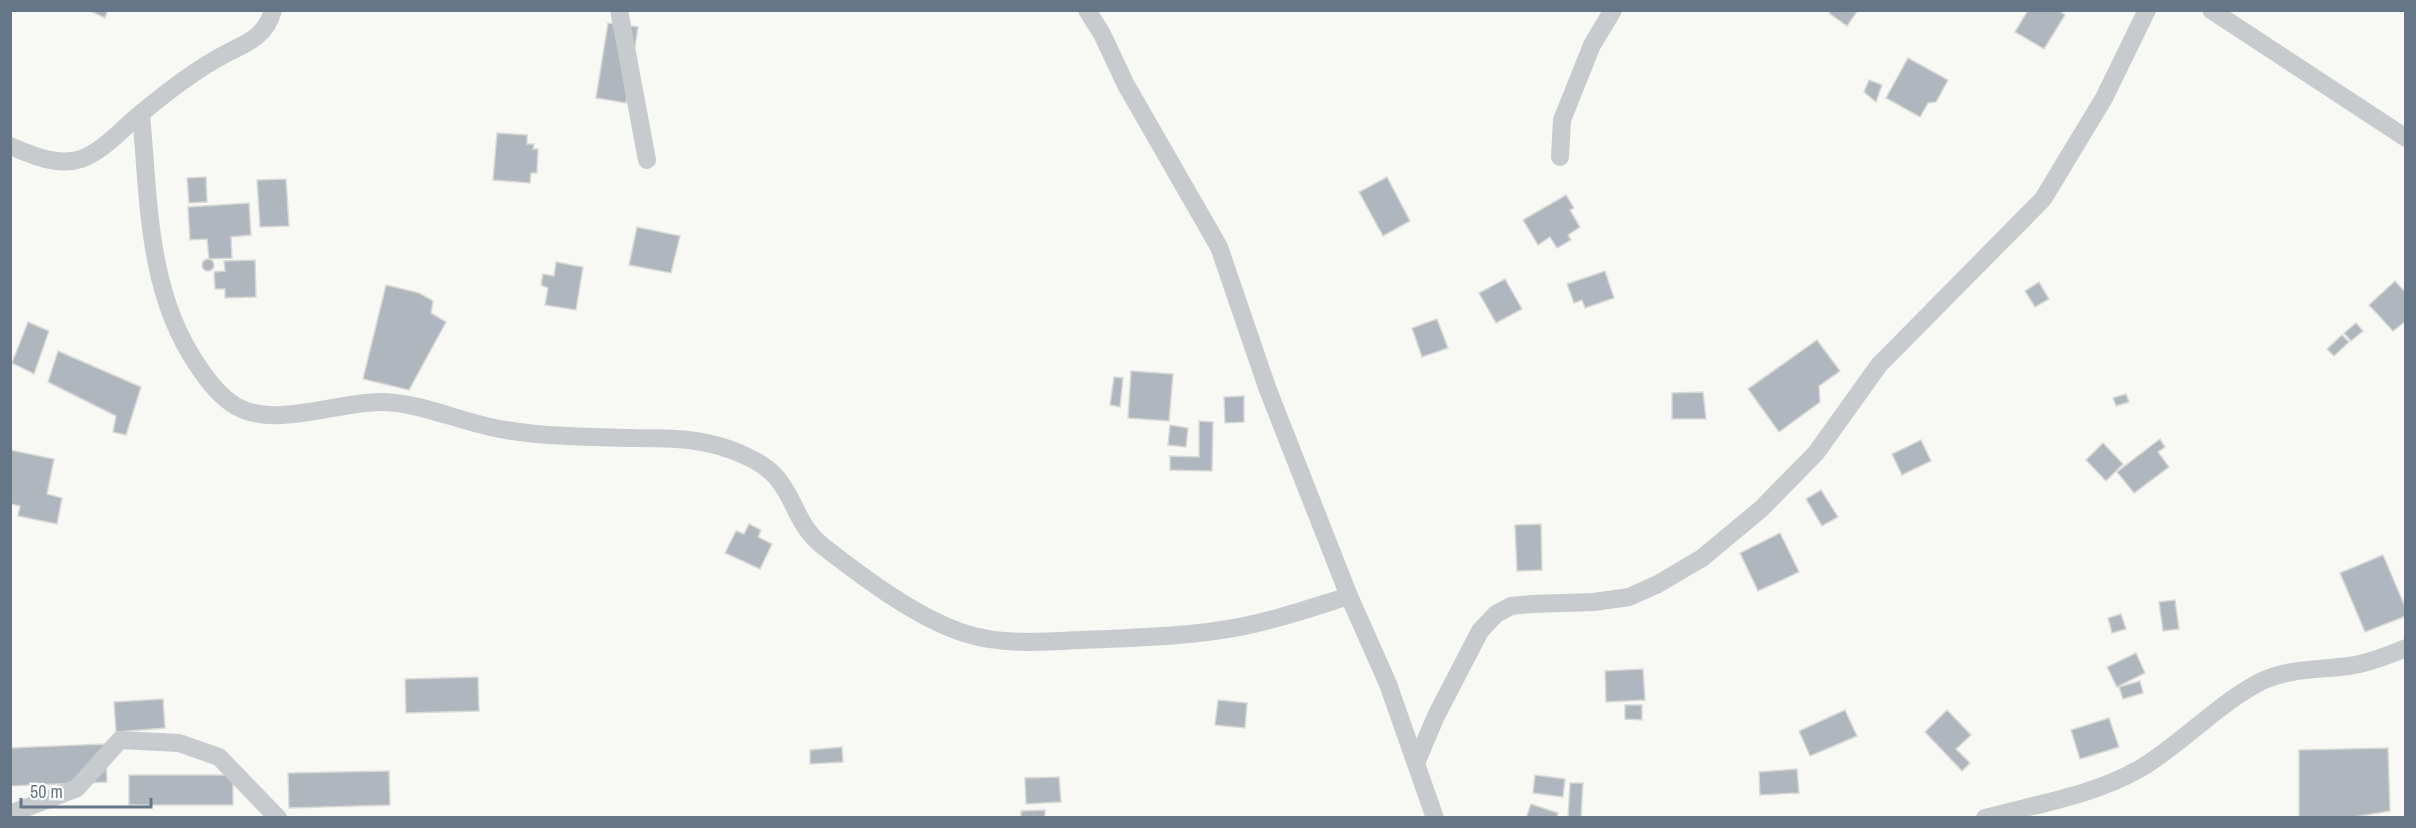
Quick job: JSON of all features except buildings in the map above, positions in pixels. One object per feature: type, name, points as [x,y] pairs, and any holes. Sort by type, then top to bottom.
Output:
[{"type":"street","points":[[10,146],[38,158],[60,162],[80,159],[98,150],[188,76],[250,42],[269,25],[273,10]]},
{"type":"street","points":[[620,10],[647,160]]},
{"type":"street","points":[[1087,10],[1102,34],[1126,85],[1219,247],[1268,390],[1349,596],[1388,684],[1435,818]]},
{"type":"street","points":[[1560,157],[1562,120],[1592,45],[1613,10]]},
{"type":"street","points":[[1416,763],[1436,716],[1480,631],[1496,614],[1511,606],[1594,602],[1629,597],[1659,584],[1702,558],[1761,509],[1816,453],[1879,365],[2043,199],[2104,98],[2147,10]]},
{"type":"street","points":[[2211,10],[2406,138]]},
{"type":"street","points":[[141,114],[156,263],[170,316],[188,351],[211,384],[229,402],[244,411],[281,414],[381,402],[503,430],[711,444],[747,456],[777,477],[799,521],[819,543],[864,577],[919,611],[965,633],[1001,640],[1049,641],[1168,636],[1259,623],[1349,596]]},
{"type":"street","points":[[1985,818],[2102,786],[2142,767],[2230,700],[2269,678],[2287,671],[2352,666],[2383,658],[2406,648]]},
{"type":"street","points":[[10,814],[77,788],[120,740],[179,743],[219,758],[278,818]]}]
